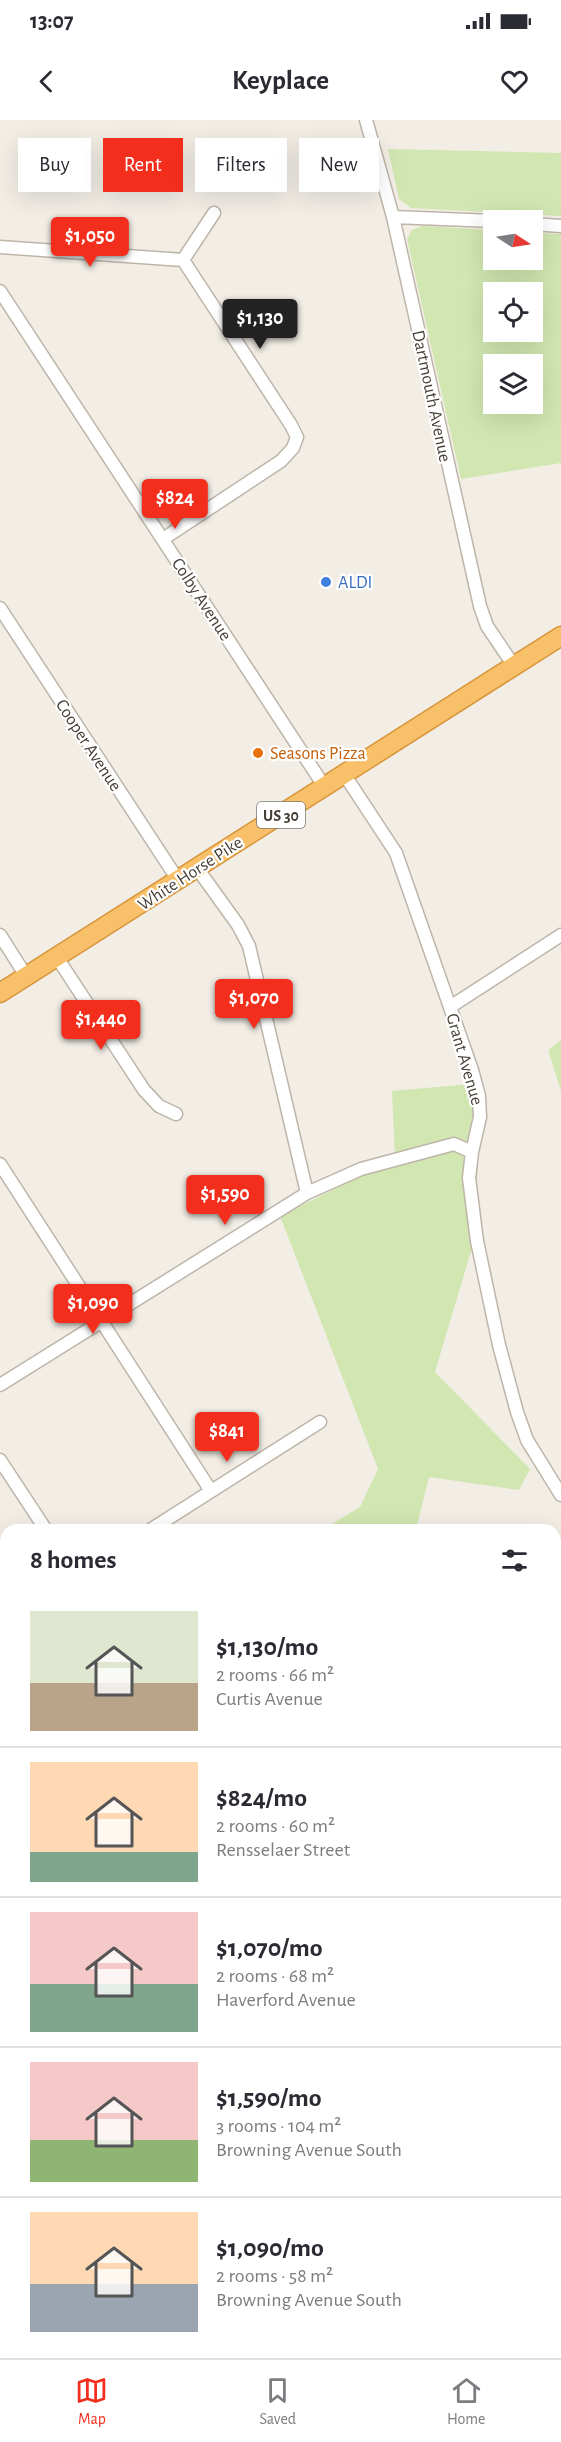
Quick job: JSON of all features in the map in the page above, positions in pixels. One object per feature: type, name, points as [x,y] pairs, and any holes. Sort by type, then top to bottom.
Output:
[{"type":"highway","name":"White Horse Pike","points":[[0,993],[561,636]]},
{"type":"street","name":"Dartmouth Avenue","points":[[366,120],[393,217],[480,606],[487,626],[514,666]]},
{"type":"street","points":[[183,260],[214,213]]},
{"type":"street","points":[[393,217],[483,221]]},
{"type":"street","points":[[543,225],[561,226]]},
{"type":"street","points":[[0,247],[183,260]]},
{"type":"street","points":[[163,539],[281,461],[293,448],[297,437],[291,424],[183,260]]},
{"type":"street","name":"Colby Avenue","points":[[0,291],[324,786]]},
{"type":"street","name":"Cooper Avenue","points":[[0,608],[178,880]]},
{"type":"street","name":"Grant Avenue","points":[[344,774],[396,853],[479,1096],[480,1117],[469,1178],[477,1241],[499,1344],[517,1412],[527,1440],[561,1495]]},
{"type":"street","points":[[197,868],[238,925],[249,946],[306,1193]]},
{"type":"street","points":[[0,935],[26,976]]},
{"type":"street","points":[[450,1007],[561,935]]},
{"type":"street","points":[[56,956],[144,1090],[159,1106],[176,1114]]},
{"type":"street","points":[[0,1385],[306,1193],[362,1169],[454,1144],[472,1152]]},
{"type":"street","points":[[0,1164],[211,1491]]},
{"type":"street","points":[[159,1524],[320,1422]]},
{"type":"street","points":[[0,1460],[42,1524]]},
{"type":"green space","points":[[388,149],[561,153],[561,216],[543,215],[543,210],[483,210],[483,212],[411,208],[399,199]]},
{"type":"green space","points":[[422,226],[483,229],[483,270],[543,270],[543,233],[561,234],[561,463],[461,479],[407,239],[412,230]]},
{"type":"green space","points":[[561,1040],[561,1091],[548,1050]]},
{"type":"green space","points":[[481,1083],[475,1238],[435,1372],[530,1469],[519,1490],[429,1477],[417,1524],[332,1524],[360,1507],[378,1469],[280,1216],[395,1159],[392,1091]]},
{"type":"place","name":"ALDI","points":[[326,582]]},
{"type":"place","name":"Seasons Pizza","points":[[258,753]]}]
